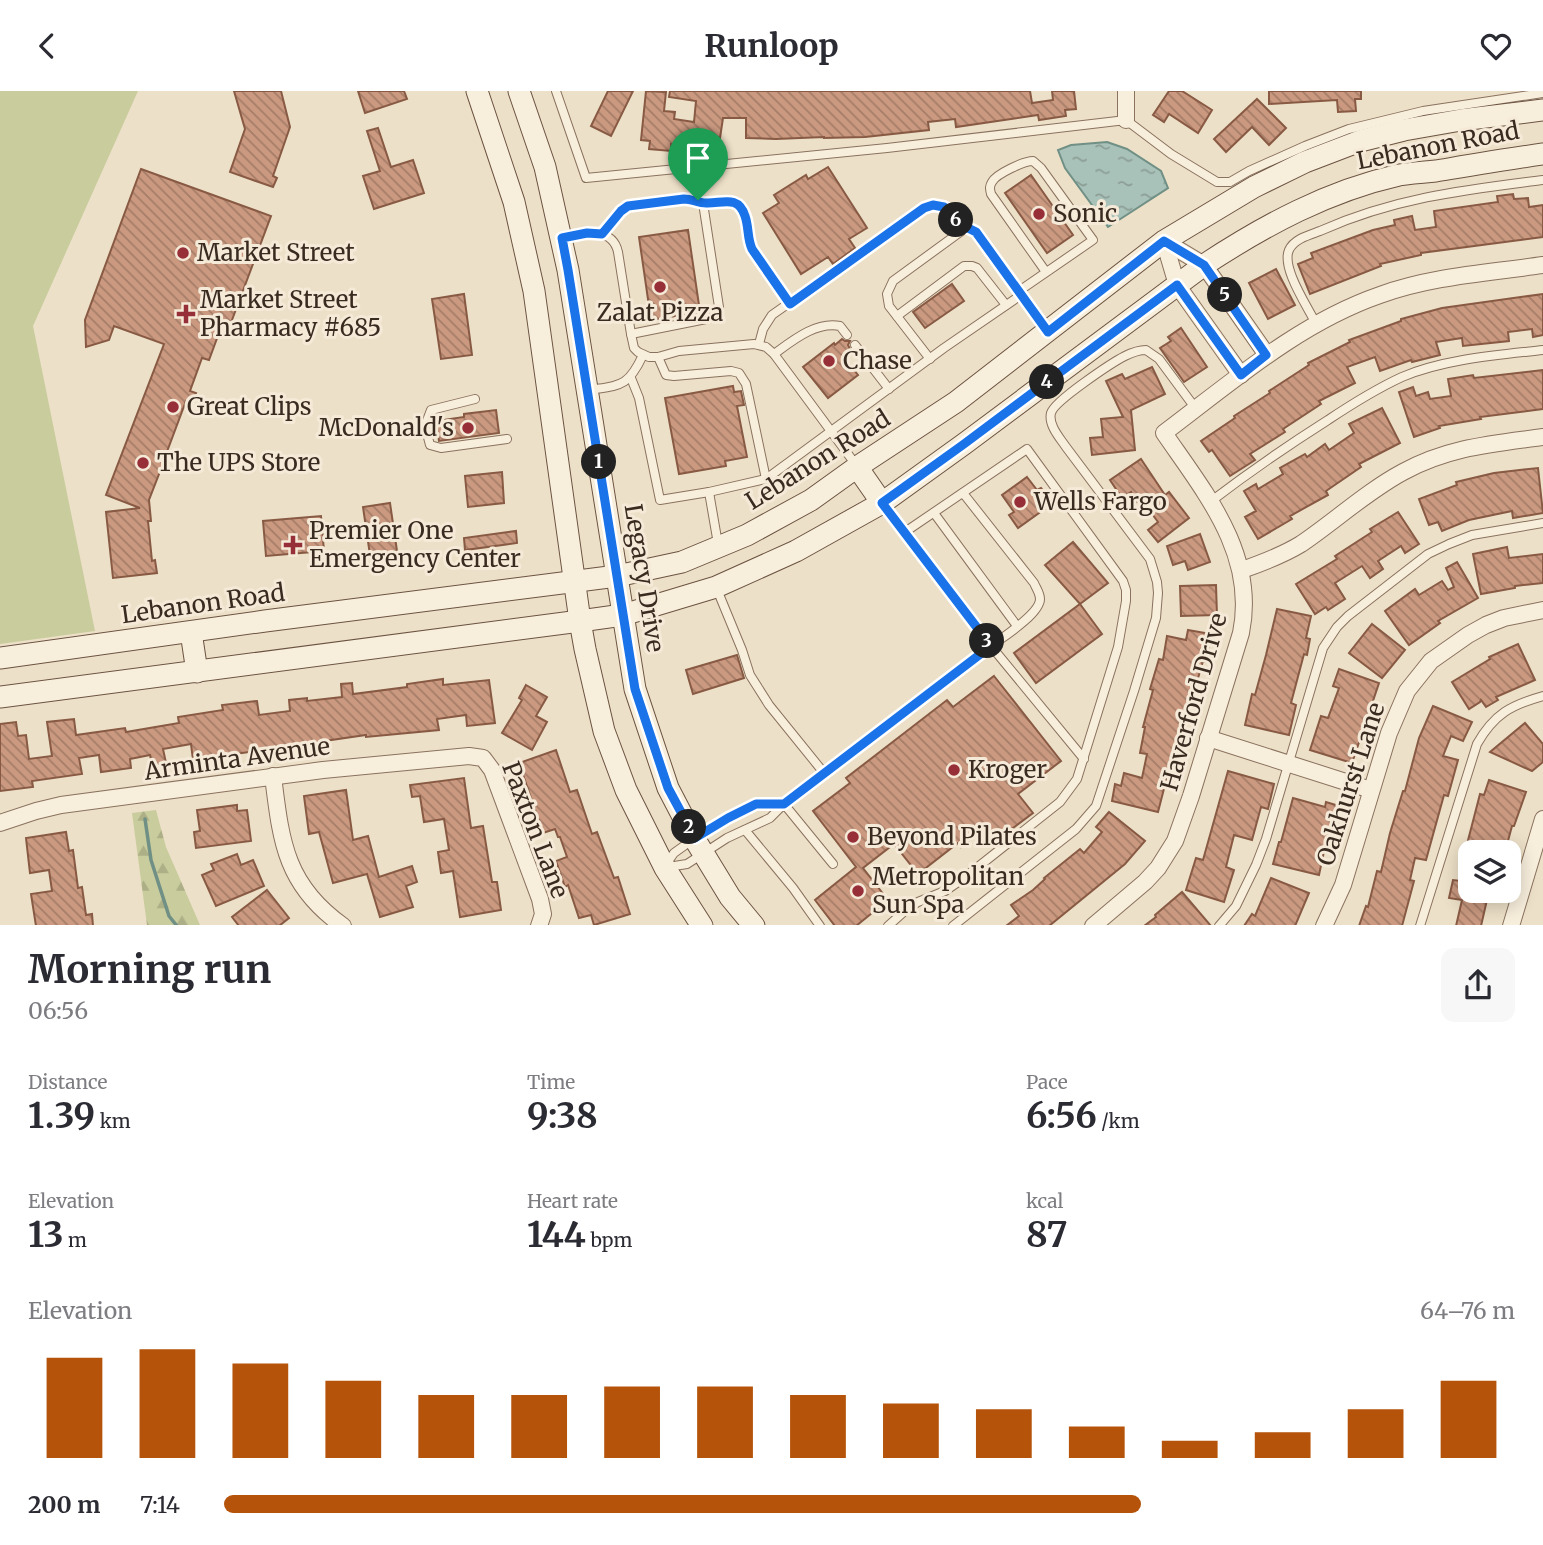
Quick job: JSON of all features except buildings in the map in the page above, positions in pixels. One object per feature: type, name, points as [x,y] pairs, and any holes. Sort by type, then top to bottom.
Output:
[{"type":"main road","points":[[477,91],[514,202],[534,291],[580,621],[604,731],[626,790],[665,868],[701,925]]},
{"type":"main road","name":"Legacy Drive","points":[[519,91],[545,167],[562,238],[635,689],[668,788],[730,897],[753,925]]},
{"type":"main road","name":"Lebanon Road","points":[[0,658],[617,576],[682,562],[747,535],[811,500],[956,402],[1164,241],[1254,187],[1294,167],[1360,141],[1461,120],[1543,110]]},
{"type":"main road","name":"Lebanon Road","points":[[0,697],[623,615],[716,587],[796,551],[882,503],[1204,265],[1283,217],[1359,186],[1401,175],[1543,154]]},
{"type":"main road","points":[[524,248],[562,238]]},
{"type":"main road","points":[[857,467],[882,503]]},
{"type":"main road","points":[[191,632],[197,671]]},
{"type":"street","points":[[1126,91],[1126,120]]},
{"type":"street","points":[[1164,241],[1204,265],[1266,355]]},
{"type":"street","points":[[1164,241],[1177,285],[1241,375]]},
{"type":"street","points":[[1196,409],[1266,355],[1316,324],[1380,295],[1434,280],[1543,265]]},
{"type":"street","name":"Haverford Drive","points":[[1094,925],[1145,882],[1168,854],[1182,823],[1245,617],[1242,569],[1231,538],[1164,433],[1196,409]]},
{"type":"street","points":[[1242,569],[1284,554],[1375,489],[1432,459],[1480,445],[1543,437]]},
{"type":"street","name":"Oakhurst Lane","points":[[1324,925],[1343,885],[1371,790],[1407,691],[1431,661],[1468,635],[1504,618],[1543,610]]},
{"type":"street","points":[[1208,738],[1371,790]]},
{"type":"street","name":"Arminta Avenue","points":[[0,823],[61,805],[274,776],[438,758],[483,758]]},
{"type":"street","name":"Paxton Lane","points":[[483,758],[488,762],[498,784],[542,905],[541,922]]},
{"type":"street","points":[[274,776],[280,833],[293,870],[318,906],[342,925]]},
{"type":"street","points":[[1511,925],[1543,819]]},
{"type":"lane","points":[[555,91],[586,178],[887,148],[1126,120],[1171,154],[1217,182],[1230,182],[1305,146],[1349,129],[1423,111],[1543,93]]},
{"type":"lane","points":[[631,378],[639,398],[660,500],[766,479],[1093,240],[1041,168],[1033,160],[1025,161],[993,180],[990,186],[991,194],[1046,272]]},
{"type":"lane","points":[[1316,324],[1287,264],[1289,250],[1294,243],[1339,222],[1415,199],[1543,180]]},
{"type":"lane","points":[[602,234],[628,206],[684,199],[703,203],[728,201],[741,208],[746,216],[752,249],[790,304]]},
{"type":"lane","points":[[631,334],[711,318],[717,314],[719,307],[703,203]]},
{"type":"lane","points":[[759,344],[769,319],[929,205],[936,204],[946,208],[958,223],[976,232],[1048,332]]},
{"type":"lane","points":[[930,359],[889,306],[887,294],[893,281],[967,227]]},
{"type":"lane","points":[[562,238],[587,233],[602,234],[617,247],[634,348],[643,355],[658,357],[679,351],[759,344],[766,347],[774,354],[857,467]]},
{"type":"lane","points":[[897,316],[964,266],[977,268],[1006,305]]},
{"type":"lane","points":[[774,354],[801,335],[828,324],[840,326],[847,335]]},
{"type":"lane","points":[[855,345],[889,389]]},
{"type":"lane","points":[[954,925],[1076,829],[1096,806],[1156,618],[1157,582],[1150,559],[1066,447],[1054,429],[1051,412],[1066,395],[1123,357],[1146,350],[1159,359],[1196,409]]},
{"type":"lane","points":[[1210,502],[1272,455],[1367,394],[1403,377],[1461,362],[1543,350]]},
{"type":"lane","points":[[588,390],[620,385],[631,378],[643,355]]},
{"type":"lane","points":[[658,357],[666,375],[731,371],[739,373],[746,384],[766,479]]},
{"type":"lane","points":[[475,399],[431,411],[425,426],[430,445],[441,448],[507,439]]},
{"type":"lane","points":[[889,925],[918,902],[945,891],[964,878],[1060,801],[1077,779],[1118,647],[1126,601],[1123,580],[1027,449],[905,533]]},
{"type":"lane","points":[[709,492],[718,547]]},
{"type":"lane","points":[[665,868],[674,853],[745,830],[770,818],[784,804],[1017,626],[1038,607],[1040,599],[1034,583],[963,493]]},
{"type":"lane","points":[[882,503],[991,646],[1084,759]]},
{"type":"lane","points":[[934,513],[1017,626]]},
{"type":"lane","points":[[1220,925],[1236,906],[1256,865],[1274,815],[1323,648],[1337,627],[1428,554],[1472,535],[1543,523]]},
{"type":"lane","points":[[716,587],[750,675],[769,705],[824,773]]},
{"type":"lane","points":[[1420,925],[1477,744],[1485,729],[1496,718],[1521,703],[1543,697]]},
{"type":"lane","points":[[665,868],[687,864],[699,845],[728,818],[756,804],[784,804]]},
{"type":"lane","points":[[784,804],[833,864]]},
{"type":"lane","points":[[745,830],[819,925]]},
{"type":"green space","points":[[0,91],[138,91],[33,326],[95,631],[0,644]]},
{"type":"green space","points":[[156,810],[166,847],[200,925],[147,925],[132,813]]},
{"type":"water","points":[[1107,142],[1127,149],[1161,171],[1168,188],[1108,227],[1065,168],[1058,150],[1071,145]]},
{"type":"waterway","points":[[145,819],[151,860],[169,916],[176,925]]},
{"type":"place","name":"Sonic","points":[[1039,214]]},
{"type":"place","name":"Market Street","points":[[183,253]]},
{"type":"place","name":"Zalat Pizza","points":[[660,287]]},
{"type":"place","name":"Market Street Pharmacy #685","points":[[186,314]]},
{"type":"place","name":"Chase","points":[[829,361]]},
{"type":"place","name":"Great Clips","points":[[173,407]]},
{"type":"place","name":"McDonald's","points":[[468,428]]},
{"type":"place","name":"The UPS Store","points":[[143,463]]},
{"type":"place","name":"Wells Fargo","points":[[1020,502]]},
{"type":"place","name":"Premier One Emergency Center","points":[[293,545]]},
{"type":"place","name":"Kroger","points":[[954,770]]},
{"type":"place","name":"Beyond Pilates","points":[[853,837]]},
{"type":"place","name":"Metropolitan Sun Spa","points":[[858,891]]},
{"type":"route","points":[[684,199],[698,200],[703,203],[728,201],[741,208],[746,216],[752,249],[790,304],[924,208],[941,205],[950,211],[958,223],[976,232],[1048,332],[1164,241],[1204,265],[1266,355],[1241,375],[1177,285],[882,503],[991,646],[784,804],[756,804],[695,838],[668,788],[635,689],[562,238],[587,233],[602,234],[628,206],[684,199]]}]
